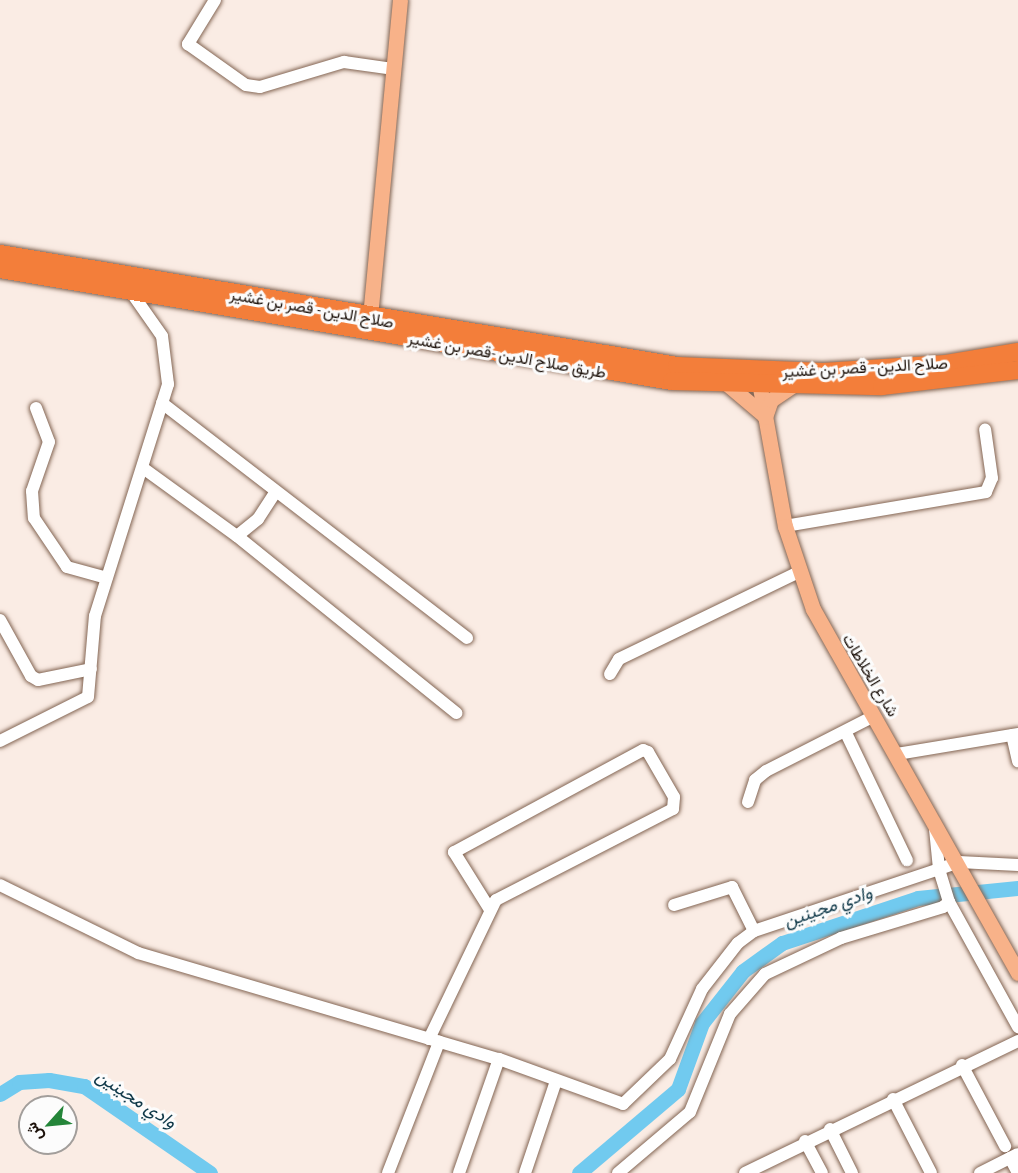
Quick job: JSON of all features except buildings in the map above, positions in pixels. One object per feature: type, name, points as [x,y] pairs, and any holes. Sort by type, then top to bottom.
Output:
[{"type":"highway","name":"صلاح الدين - قصر بن غشير","points":[[0,254],[370,317],[675,374],[758,378],[946,364],[1018,352]]},
{"type":"highway","name":"طريق صلاح الدين -قصر بن غشير","points":[[0,269],[726,383],[758,378],[792,386],[930,383],[1018,370]]},
{"type":"main road","points":[[370,317],[400,0]]},
{"type":"main road","name":"شارع الخلاطات","points":[[758,378],[785,526],[799,572],[827,636],[934,816],[1018,974]]},
{"type":"main road","points":[[726,383],[765,417],[771,400],[792,386]]},
{"type":"street","points":[[215,0],[188,44],[246,85],[260,87],[344,62],[393,69]]},
{"type":"street","points":[[0,741],[82,705],[91,669],[92,633],[162,403],[167,349],[129,289]]},
{"type":"street","points":[[162,403],[275,493],[467,638]]},
{"type":"street","points":[[36,408],[49,442],[32,491],[34,518],[67,567],[107,578]]},
{"type":"street","points":[[785,526],[986,492],[992,478],[985,429]]},
{"type":"street","points":[[143,468],[237,536],[456,713]]},
{"type":"street","points":[[237,536],[258,519],[275,493]]},
{"type":"street","points":[[610,674],[619,658],[799,572]]},
{"type":"street","points":[[0,620],[38,680],[91,669]]},
{"type":"street","points":[[748,802],[755,780],[766,771],[847,735],[874,716]]},
{"type":"street","points":[[897,754],[1015,734],[1018,761]]},
{"type":"street","points":[[847,735],[907,860]]},
{"type":"street","points":[[388,1173],[434,1040],[489,908],[499,898],[673,809],[674,797],[648,752],[643,750],[454,852],[489,908]]},
{"type":"street","points":[[934,816],[939,869],[949,902],[1018,1027]]},
{"type":"street","points":[[0,885],[138,953],[500,1059],[617,1104],[628,1102],[670,1059],[702,989],[754,931],[959,862],[1018,865]]},
{"type":"street","points":[[674,905],[732,887],[754,931]]},
{"type":"street","points":[[618,1173],[690,1112],[730,1014],[765,974],[841,938],[934,912],[949,902]]},
{"type":"street","points":[[745,1173],[805,1141],[962,1065],[1018,1041]]},
{"type":"street","points":[[459,1173],[500,1059]]},
{"type":"street","points":[[962,1065],[1005,1146]]},
{"type":"street","points":[[525,1173],[556,1081]]},
{"type":"street","points":[[892,1099],[931,1173]]},
{"type":"street","points":[[830,1129],[852,1173]]},
{"type":"street","points":[[805,1141],[822,1173]]},
{"type":"street","points":[[980,1173],[1014,1156],[1018,1173]]},
{"type":"waterway","name":"وادي مجينين","points":[[579,1173],[678,1089],[702,1023],[743,971],[782,943],[918,898],[1018,888]]},
{"type":"waterway","name":"وادي مجينين","points":[[0,1094],[19,1082],[49,1080],[84,1086],[210,1173]]}]
